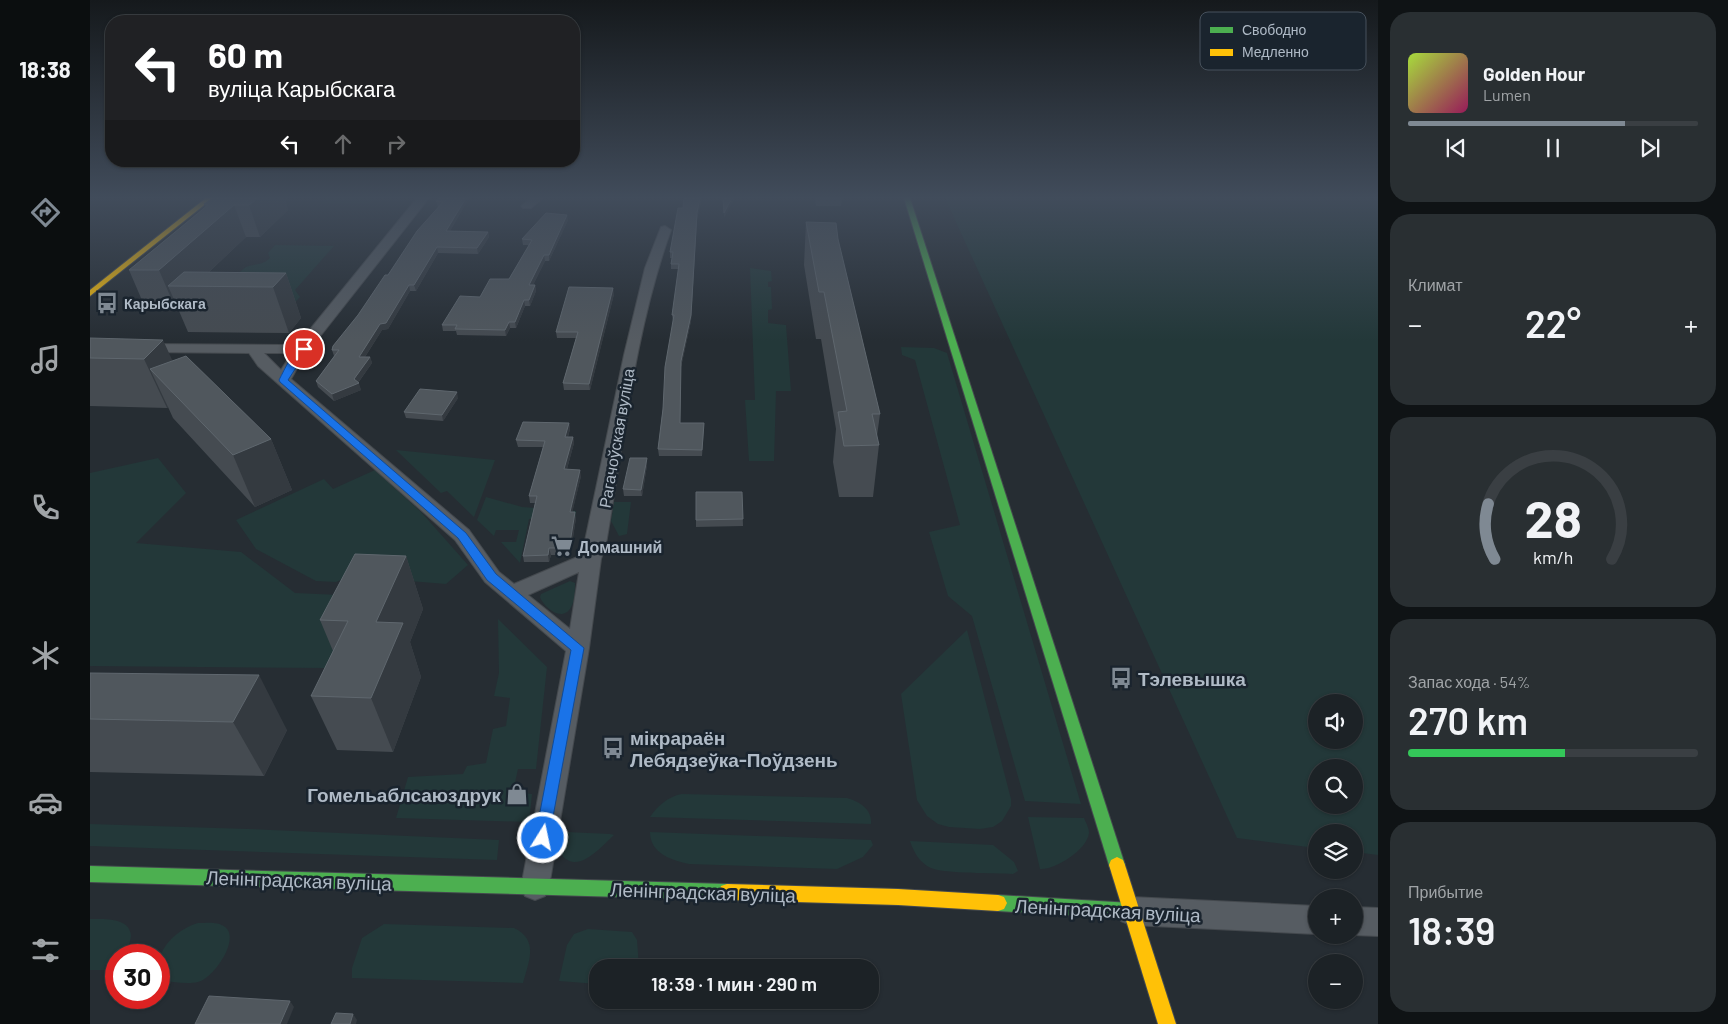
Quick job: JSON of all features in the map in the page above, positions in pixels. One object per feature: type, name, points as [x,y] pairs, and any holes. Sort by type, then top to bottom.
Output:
[{"type":"main road","points":[[90,294],[150,246]]},
{"type":"main road","points":[[922,246],[1167,1024]]},
{"type":"main road","name":"Ленінградская вуліца","points":[[90,874],[898,897],[1130,911]]},
{"type":"street","points":[[263,363],[271,366],[283,365],[291,353],[311,340],[385,246]]},
{"type":"street","name":"Рагачоўская вуліца","points":[[535,887],[578,648],[591,559],[596,544],[626,384],[651,268],[659,246]]},
{"type":"street","points":[[126,348],[254,350],[291,353]]},
{"type":"street","points":[[254,350],[263,363],[462,535],[492,577],[578,648]]},
{"type":"street","points":[[283,380],[291,353]]},
{"type":"street","points":[[511,594],[591,559]]},
{"type":"street","name":"Ленінградская вуліца","points":[[1130,911],[1308,920]]},
{"type":"street","points":[[1363,921],[1378,922]]},
{"type":"green space","points":[[274,246],[334,246],[295,290],[300,297],[295,302],[233,279],[246,267],[267,261],[270,258],[268,253]]},
{"type":"green space","points":[[967,246],[1378,246],[1378,855],[1363,853],[1363,824],[1308,824],[1308,847],[1237,838]]},
{"type":"green space","points":[[750,268],[771,271],[772,281],[768,282],[768,287],[771,287],[772,309],[768,310],[768,323],[786,325],[791,391],[776,391],[774,461],[749,461],[745,400],[755,400]]},
{"type":"green space","points":[[901,347],[934,348],[947,353],[1081,804],[1025,801],[972,616],[948,596],[929,532],[960,525],[915,360],[902,355]]},
{"type":"green space","points":[[396,450],[495,460],[474,517],[447,491],[441,493]]},
{"type":"green space","points":[[158,458],[186,493],[136,543],[241,552],[295,593],[362,596],[326,668],[90,666],[90,473]]},
{"type":"green space","points":[[375,470],[421,512],[468,565],[446,584],[349,576],[336,582],[316,581],[256,549],[236,520],[324,479],[333,489]]},
{"type":"green space","points":[[486,497],[522,507],[576,511],[576,518],[529,519],[520,563],[501,542],[516,542],[519,530],[496,530],[494,536],[477,520]]},
{"type":"green space","points":[[614,502],[631,502],[627,534],[619,536],[611,521]]},
{"type":"green space","points":[[570,581],[575,583],[572,605],[568,612],[559,614],[549,609],[542,601],[541,594]]},
{"type":"green space","points":[[498,619],[547,667],[536,769],[518,769],[513,792],[532,794],[529,822],[396,818],[408,777],[463,774],[467,766],[486,763],[493,729],[506,726],[510,698],[494,696],[499,673]]},
{"type":"green space","points":[[967,630],[1011,799],[1011,806],[1002,821],[993,827],[980,829],[949,827],[938,824],[927,816],[917,800],[901,694]]},
{"type":"green space","points":[[682,794],[847,798],[867,810],[870,814],[871,824],[650,817],[664,802]]},
{"type":"green space","points":[[1028,817],[1084,818],[1089,833],[1083,846],[1069,858],[1062,863],[1040,869]]},
{"type":"green space","points":[[90,824],[499,840],[497,860],[90,846]]},
{"type":"green space","points":[[565,832],[614,835],[590,856],[574,862],[563,857],[561,844]]},
{"type":"green space","points":[[650,832],[871,840],[873,845],[863,857],[837,869],[689,864],[669,858],[658,851],[651,840]]},
{"type":"green space","points":[[910,841],[993,845],[1014,862],[1018,871],[1013,874],[938,870],[927,866],[921,860]]},
{"type":"green space","points":[[90,919],[115,920],[126,925],[131,935],[129,944],[105,944],[105,970],[90,970]]},
{"type":"green space","points":[[215,923],[225,927],[229,933],[230,940],[227,949],[211,974],[204,979],[193,983],[170,982],[170,944],[167,944],[179,932],[192,925]]},
{"type":"green space","points":[[384,924],[514,928],[522,933],[529,945],[529,959],[523,983],[352,978],[352,968],[362,938]]},
{"type":"green space","points":[[588,929],[632,932],[637,940],[638,959],[589,959],[589,983],[559,981],[567,945],[574,934]]},
{"type":"building","points":[[158,246],[187,246],[159,270],[129,270]]},
{"type":"building","points":[[407,246],[479,246],[477,248],[437,247],[414,285],[409,285],[386,323],[380,324],[359,357],[370,357],[354,379],[359,383],[332,394],[316,381],[339,350],[332,350],[333,346],[358,315],[385,275],[388,275]]},
{"type":"building","points":[[529,246],[553,246],[549,255],[544,255],[529,285],[535,285],[529,300],[524,300],[515,322],[509,322],[505,330],[455,329],[457,325],[442,325],[460,296],[480,297],[490,279],[509,279]]},
{"type":"building","points":[[671,246],[695,246],[691,315],[681,361],[680,423],[704,423],[702,450],[658,449],[663,409],[665,367],[674,315],[672,315],[679,264],[671,264],[673,252],[670,252]]},
{"type":"building","points":[[810,246],[840,246],[880,414],[872,414],[879,445],[844,446],[838,412],[847,411],[824,292],[819,292]]},
{"type":"building","points":[[184,272],[286,273],[273,287],[168,286]]},
{"type":"building","points":[[569,287],[613,288],[589,384],[563,383],[578,332],[556,332]]},
{"type":"building","points":[[90,338],[163,340],[144,359],[90,358]]},
{"type":"building","points":[[186,356],[271,439],[233,455],[150,369]]},
{"type":"building","points":[[420,389],[457,392],[442,415],[404,412]]},
{"type":"building","points":[[523,422],[569,423],[565,437],[573,437],[564,469],[580,470],[570,512],[575,512],[570,543],[561,548],[549,548],[548,555],[523,556],[537,496],[529,496],[545,441],[516,440]]},
{"type":"building","points":[[630,458],[647,458],[641,490],[623,489]]},
{"type":"building","points":[[696,492],[742,492],[743,519],[696,520]]},
{"type":"building","points":[[355,554],[406,556],[376,622],[403,623],[371,698],[311,696],[348,621],[320,620]]},
{"type":"building","points":[[90,673],[259,675],[233,722],[90,719]]},
{"type":"building","points":[[209,996],[290,1001],[280,1024],[195,1024]]},
{"type":"building","points":[[336,1013],[353,1014],[350,1024],[331,1024]]},
{"type":"traffic: fast","points":[[922,246],[1117,865]]},
{"type":"traffic: fast","points":[[90,874],[727,892]]},
{"type":"traffic: fast","points":[[998,903],[1131,911]]},
{"type":"traffic: slow","points":[[90,294],[150,246]]},
{"type":"traffic: slow","points":[[1117,865],[1167,1024]]},
{"type":"traffic: slow","points":[[727,892],[898,897],[998,903]]},
{"type":"place","name":"Карыбскага","points":[[107,303]]},
{"type":"place","name":"Домашний","points":[[562,546]]},
{"type":"place","name":"Тэлевышка","points":[[1121,678]]},
{"type":"place","name":"мікрараён Лебядзеўка-Поўдзень","points":[[613,748]]},
{"type":"place","name":"Гомельаблсаюздрук","points":[[517,794]]},
{"type":"route","points":[[304,349],[296,357],[283,380],[462,535],[492,577],[578,648],[543,838]]}]
